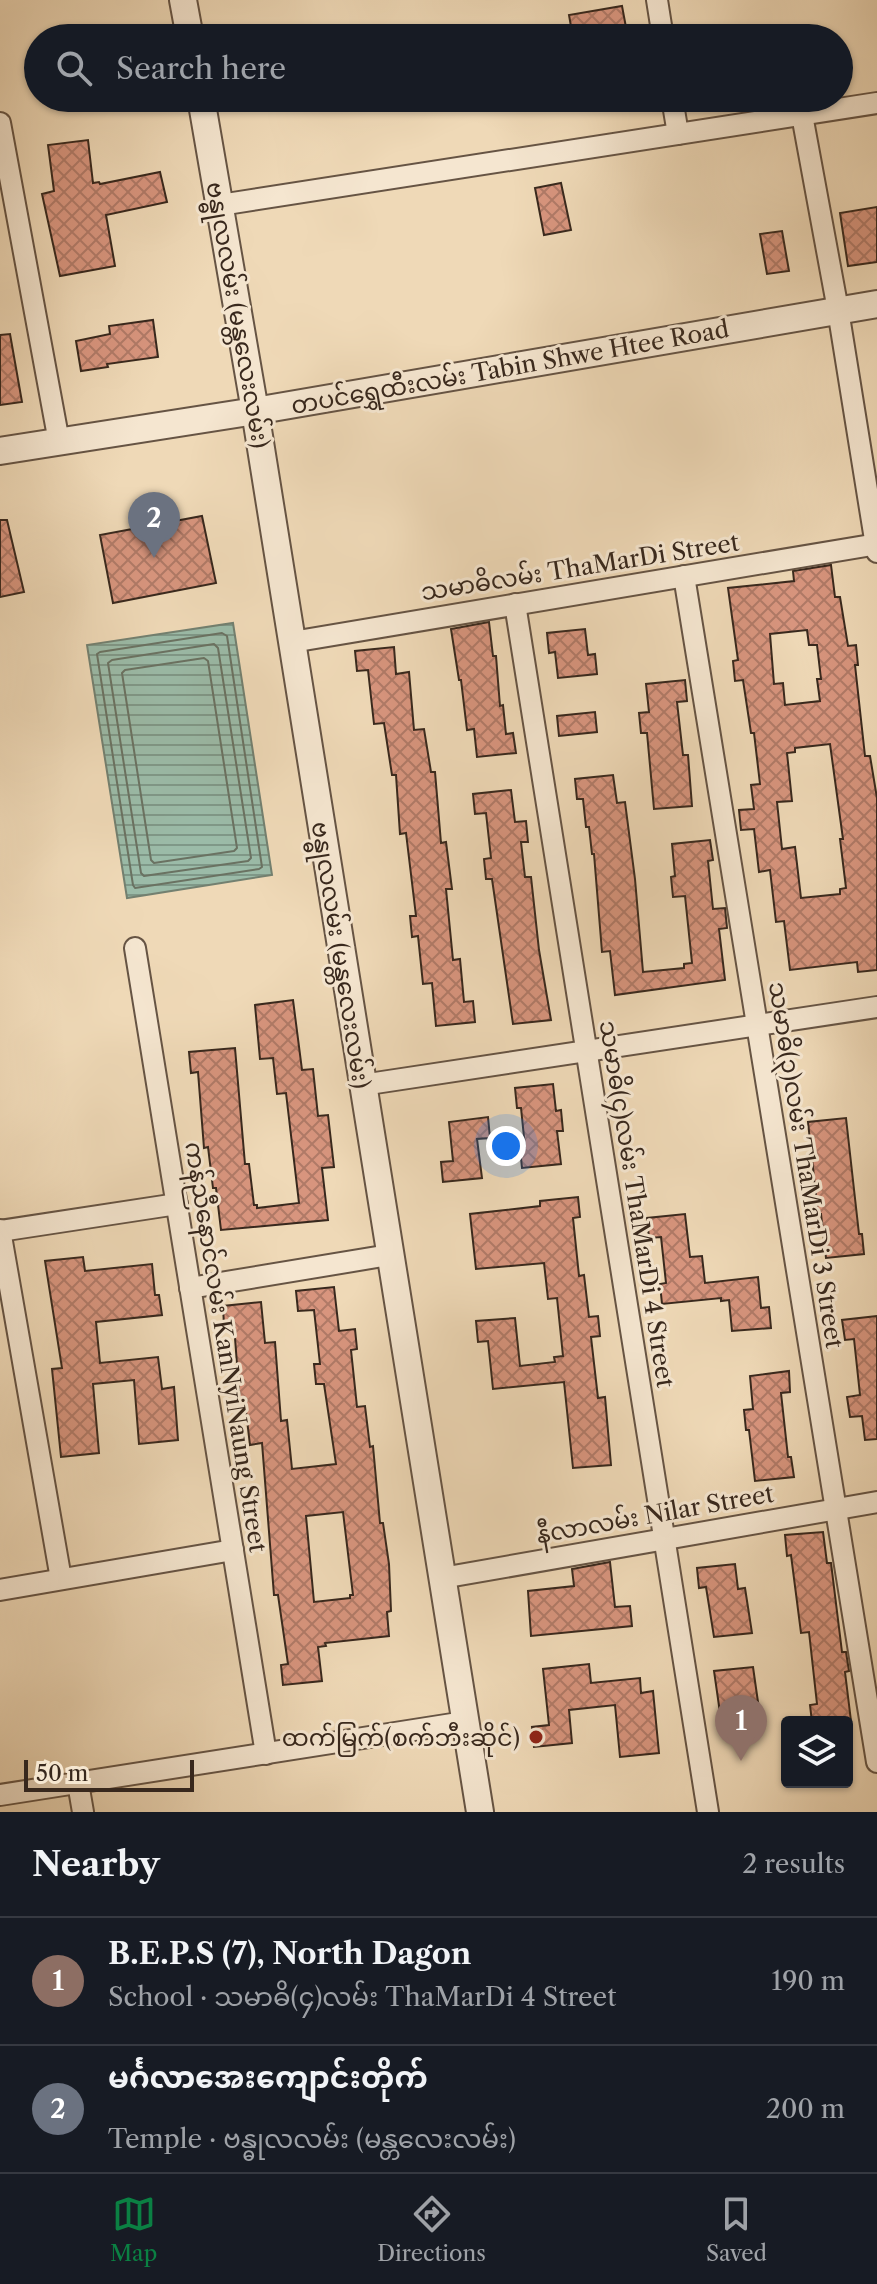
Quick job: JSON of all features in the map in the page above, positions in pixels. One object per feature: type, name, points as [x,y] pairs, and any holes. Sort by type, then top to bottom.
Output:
[{"type":"street","points":[[183,0],[187,24]]},
{"type":"street","points":[[657,0],[661,24]]},
{"type":"street","points":[[853,107],[877,103]]},
{"type":"street","name":"ဗန္ဓုလလမ်း (မန္တလေးလမ်း)","points":[[203,112],[255,411],[480,1812]]},
{"type":"street","points":[[674,112],[678,134]]},
{"type":"street","points":[[220,205],[821,112]]},
{"type":"street","points":[[802,115],[877,547]]},
{"type":"street","points":[[0,123],[59,442]]},
{"type":"street","name":"တပင်ရွှေထီးလမ်း Tabin Shwe Htee Road","points":[[0,451],[255,411],[877,304]]},
{"type":"street","name":"သမာဓိလမ်း ThaMarDi Street","points":[[292,642],[877,547]]},
{"type":"street","name":"သမာဓိ(၃)လမ်း ThaMarDi 3 Street","points":[[684,576],[877,1762]]},
{"type":"street","name":"သမာဓိ(၄)လမ်း ThaMarDi 4 Street","points":[[515,604],[708,1812]]},
{"type":"street","name":"ကန်ညီနောင်လမ်း KanNyiNaung Street","points":[[135,948],[266,1754]]},
{"type":"street","points":[[362,1085],[877,1007]]},
{"type":"street","points":[[61,1579],[0,1230],[177,1204]]},
{"type":"street","points":[[190,1288],[389,1255]]},
{"type":"street","name":"နီလာလမ်း Nilar Street","points":[[442,1578],[877,1502]]},
{"type":"street","points":[[0,1590],[233,1550]]},
{"type":"street","points":[[0,1795],[465,1722]]},
{"type":"street","points":[[78,1783],[83,1812]]},
{"type":"water","points":[[233,623],[272,875],[127,898],[87,645]]},
{"type":"building","points":[[622,6],[625,24],[571,24],[569,15]]},
{"type":"building","points":[[88,140],[93,183],[160,172],[167,202],[106,215],[115,266],[60,276],[42,194],[54,191],[48,145]]},
{"type":"building","points":[[561,183],[571,230],[544,235],[535,188]]},
{"type":"building","points":[[877,207],[877,262],[848,266],[840,213]]},
{"type":"building","points":[[782,231],[789,271],[767,274],[760,234]]},
{"type":"building","points":[[153,320],[158,357],[81,371],[76,341],[110,334],[109,326]]},
{"type":"building","points":[[10,334],[22,402],[0,405],[0,335]]},
{"type":"building","points":[[202,516],[216,583],[113,603],[100,535]]},
{"type":"building","points":[[0,520],[7,520],[24,592],[0,597]]},
{"type":"building","points":[[831,565],[835,597],[840,597],[848,646],[856,645],[858,665],[855,665],[865,756],[870,756],[877,798],[877,970],[858,972],[857,962],[790,970],[784,921],[776,922],[770,870],[759,872],[754,829],[741,830],[739,810],[754,809],[751,785],[760,784],[743,680],[735,681],[733,661],[738,660],[728,588],[794,581],[793,571]],"holes":[[[807,630],[809,645],[817,645],[820,701],[785,705],[783,683],[774,684],[770,634]],[[830,744],[843,839],[840,839],[846,888],[840,889],[840,894],[801,898],[795,847],[782,849],[777,802],[792,801],[787,753],[795,752],[795,748]]]},
{"type":"building","points":[[489,622],[493,656],[496,656],[500,706],[503,705],[506,734],[513,733],[516,753],[477,757],[474,729],[467,730],[451,629]]},
{"type":"building","points":[[585,629],[588,655],[595,654],[597,674],[558,678],[555,652],[549,653],[547,633]]},
{"type":"building","points":[[394,647],[396,674],[409,672],[414,730],[424,729],[431,772],[435,772],[441,843],[446,842],[452,889],[446,889],[453,960],[460,959],[464,1002],[473,1001],[475,1022],[436,1026],[432,983],[423,984],[418,936],[412,937],[410,916],[416,916],[406,833],[400,834],[396,775],[392,775],[384,723],[374,724],[368,670],[357,671],[355,651]]},
{"type":"building","points":[[685,680],[687,701],[677,702],[683,755],[688,755],[692,806],[654,809],[647,733],[641,733],[639,713],[649,712],[646,684]]},
{"type":"building","points":[[595,712],[597,732],[559,736],[557,716]]},
{"type":"building","points":[[613,775],[617,803],[625,802],[643,972],[684,968],[684,964],[692,963],[685,896],[673,897],[672,844],[710,840],[713,860],[708,861],[713,909],[725,908],[727,928],[719,929],[725,980],[615,995],[610,951],[602,952],[589,827],[586,827],[583,799],[577,799],[575,779]]},
{"type":"building","points":[[511,790],[515,822],[526,821],[528,842],[521,842],[525,877],[531,877],[551,1020],[513,1024],[492,879],[486,879],[484,859],[491,858],[486,813],[475,814],[473,794]]},
{"type":"building","points":[[293,1000],[302,1070],[313,1069],[318,1116],[328,1115],[334,1167],[322,1168],[328,1220],[221,1230],[208,1147],[204,1148],[198,1072],[191,1073],[189,1052],[235,1048],[245,1164],[249,1164],[254,1205],[257,1208],[299,1203],[286,1093],[277,1094],[273,1058],[260,1059],[255,1005]]},
{"type":"building","points":[[553,1084],[556,1111],[561,1110],[563,1131],[557,1131],[561,1164],[522,1168],[520,1148],[525,1147],[521,1108],[517,1108],[515,1088]]},
{"type":"building","points":[[488,1117],[490,1138],[477,1139],[482,1178],[443,1182],[441,1162],[453,1161],[449,1122]]},
{"type":"building","points":[[846,1118],[864,1254],[826,1258],[808,1122]]},
{"type":"building","points":[[578,1197],[580,1217],[573,1218],[579,1276],[584,1275],[589,1317],[598,1316],[600,1336],[591,1337],[598,1398],[605,1397],[611,1465],[573,1468],[564,1382],[493,1389],[488,1341],[478,1342],[476,1321],[515,1318],[520,1366],[555,1362],[554,1357],[563,1356],[557,1298],[548,1299],[544,1263],[476,1269],[470,1214],[540,1206],[540,1201]]},
{"type":"building","points":[[685,1214],[690,1257],[702,1256],[705,1283],[758,1277],[761,1308],[769,1307],[771,1328],[732,1331],[729,1300],[721,1301],[721,1298],[662,1304],[660,1284],[666,1283],[661,1237],[649,1238],[647,1218]]},
{"type":"building","points":[[83,1257],[85,1271],[152,1264],[155,1295],[159,1295],[162,1315],[96,1322],[100,1363],[158,1357],[162,1389],[174,1387],[178,1440],[139,1444],[134,1380],[93,1384],[99,1453],[61,1457],[52,1369],[62,1368],[45,1261]]},
{"type":"building","points":[[334,1287],[339,1331],[355,1329],[357,1349],[351,1350],[357,1407],[365,1406],[370,1447],[373,1446],[380,1523],[383,1523],[389,1564],[391,1611],[387,1612],[389,1636],[325,1643],[326,1646],[318,1647],[322,1681],[283,1685],[281,1665],[288,1664],[278,1595],[274,1595],[262,1443],[250,1445],[245,1403],[240,1403],[234,1325],[224,1326],[223,1306],[261,1302],[265,1343],[275,1342],[281,1421],[287,1420],[292,1469],[336,1464],[324,1384],[316,1384],[314,1364],[320,1364],[314,1310],[298,1311],[296,1291]],"holes":[[[343,1512],[353,1595],[350,1598],[314,1602],[306,1516]]]},
{"type":"building","points":[[877,1316],[877,1439],[865,1440],[862,1416],[850,1417],[847,1397],[860,1395],[854,1339],[845,1340],[842,1320]]},
{"type":"building","points":[[789,1371],[790,1392],[781,1393],[788,1457],[791,1457],[794,1477],[755,1481],[744,1410],[753,1409],[750,1376]]},
{"type":"building","points":[[823,1532],[827,1563],[831,1563],[842,1652],[846,1652],[849,1671],[845,1672],[850,1716],[811,1716],[810,1705],[817,1704],[809,1632],[801,1633],[791,1555],[787,1556],[785,1535]]},
{"type":"building","points":[[610,1562],[615,1607],[630,1606],[632,1626],[531,1636],[528,1591],[574,1586],[572,1569]]},
{"type":"building","points":[[735,1564],[738,1589],[745,1588],[752,1633],[714,1637],[706,1587],[699,1588],[697,1568]]},
{"type":"building","points":[[589,1664],[591,1683],[640,1678],[641,1693],[653,1691],[659,1753],[620,1757],[615,1705],[569,1710],[572,1743],[534,1747],[532,1727],[549,1725],[543,1669]]},
{"type":"building","points":[[753,1667],[761,1723],[722,1727],[714,1671]]},
{"type":"place","name":"မင်္ဂလာအေးကျောင်းတိုက်","points":[[154,558]]},
{"type":"place","name":"ထက်မြက်(စက်ဘီးဆိုင်)","points":[[536,1737]]},
{"type":"place","name":"B.E.P.S (7), North Dagon","points":[[741,1761]]}]
